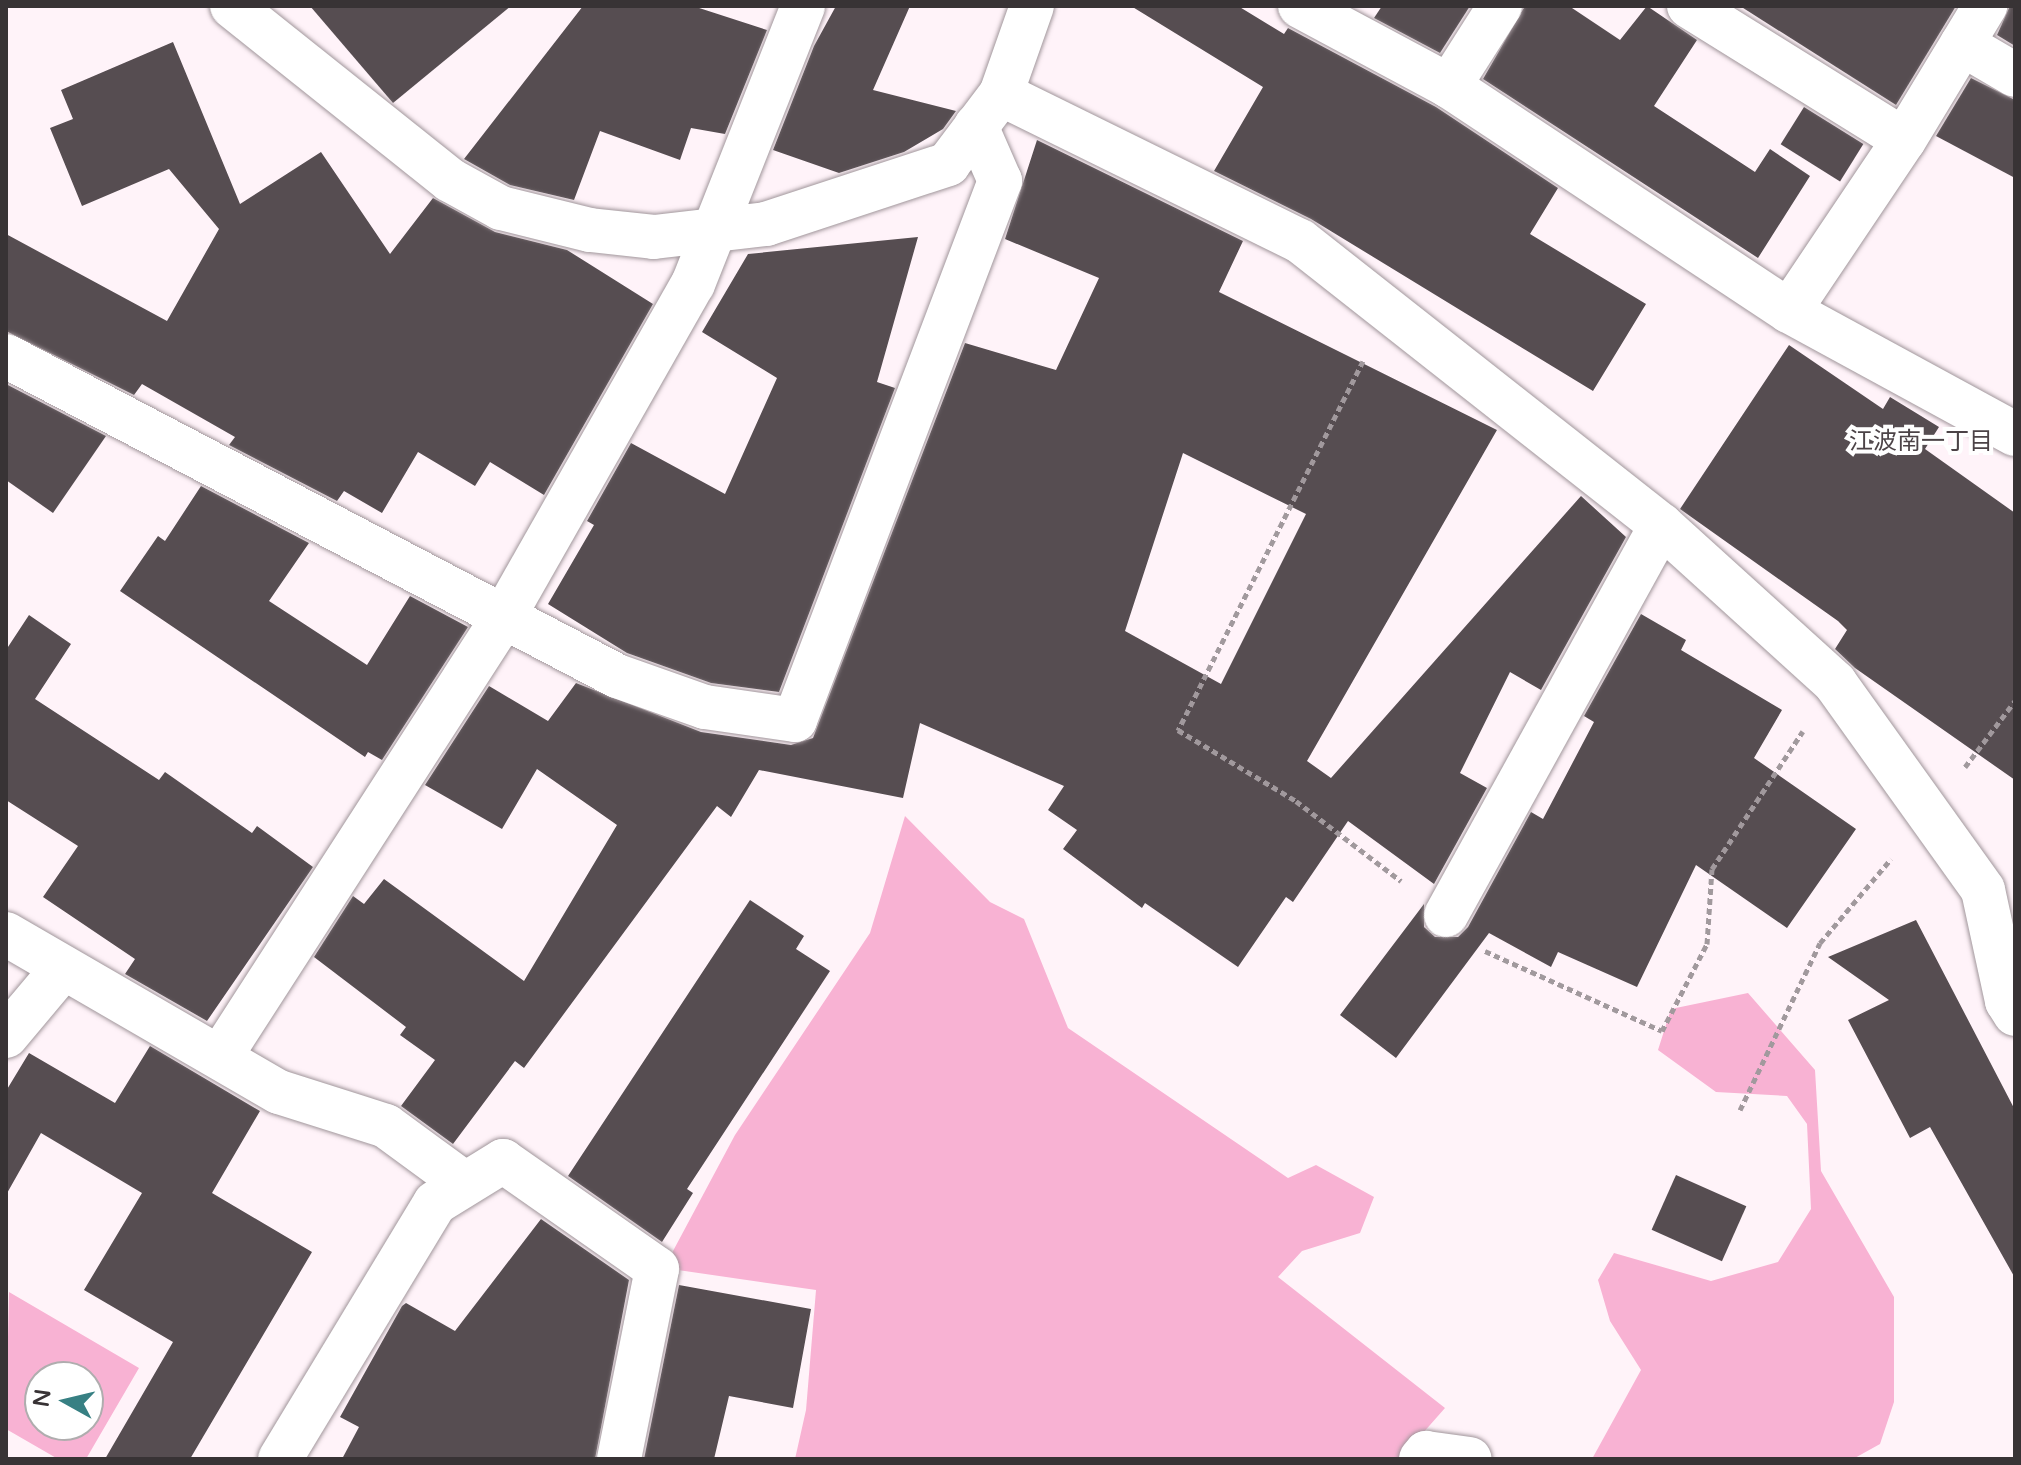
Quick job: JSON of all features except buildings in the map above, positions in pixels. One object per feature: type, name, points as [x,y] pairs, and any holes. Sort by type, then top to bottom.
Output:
[{"type":"street","points":[[232,6],[450,180],[501,208],[590,230],[654,237],[766,224],[948,164],[989,110],[1032,6]]},
{"type":"street","points":[[220,1057],[503,618],[718,229],[767,88],[803,6]]},
{"type":"street","points":[[1300,6],[1449,86],[1789,311],[2015,434]]},
{"type":"street","points":[[1449,86],[1500,6]]},
{"type":"street","points":[[1689,6],[1904,140]]},
{"type":"street","points":[[1789,311],[1904,140],[1985,6]]},
{"type":"street","points":[[1962,44],[2015,75]]},
{"type":"street","points":[[989,110],[1300,241],[1661,525],[1835,683],[1983,890],[2010,965],[2015,1014]]},
{"type":"street","points":[[6,356],[617,676],[705,707],[795,720],[1000,181],[989,110]]},
{"type":"street","points":[[1446,915],[1661,525]]},
{"type":"street","points":[[6,934],[279,1092],[386,1126],[464,1183]]},
{"type":"street","points":[[6,1036],[63,968]]},
{"type":"street","points":[[280,1459],[435,1203],[503,1161],[657,1269],[619,1459]]},
{"type":"street","points":[[1424,1456],[1470,1459]]},
{"type":"path","points":[[1389,308],[1178,730],[1296,801],[1446,915],[1487,953],[1662,1031],[1707,944],[1712,869],[1835,683]]},
{"type":"path","points":[[1740,1110],[1820,943],[1929,814],[2015,701]]},
{"type":"shaded area","points":[[905,816],[990,902],[1024,919],[1068,1028],[1288,1178],[1316,1165],[1374,1197],[1360,1233],[1302,1251],[1278,1277],[1445,1408],[1400,1459],[795,1459],[806,1410],[816,1290],[671,1269],[673,1251],[735,1135],[870,933]]},
{"type":"shaded area","points":[[1748,993],[1815,1070],[1821,1171],[1894,1297],[1894,1402],[1880,1444],[1853,1459],[1592,1459],[1641,1370],[1610,1321],[1598,1280],[1614,1253],[1711,1281],[1778,1262],[1811,1209],[1807,1124],[1787,1096],[1716,1092],[1658,1050],[1671,1009]]},
{"type":"shaded area","points":[[9,1292],[139,1368],[104,1428],[104,1361],[24,1361],[24,1439],[6,1429]]},
{"type":"shaded area","points":[[27,1441],[96,1441],[86,1459],[58,1459]]},
{"type":"district","name":"江波南一丁目","points":[[1921,442]]}]
